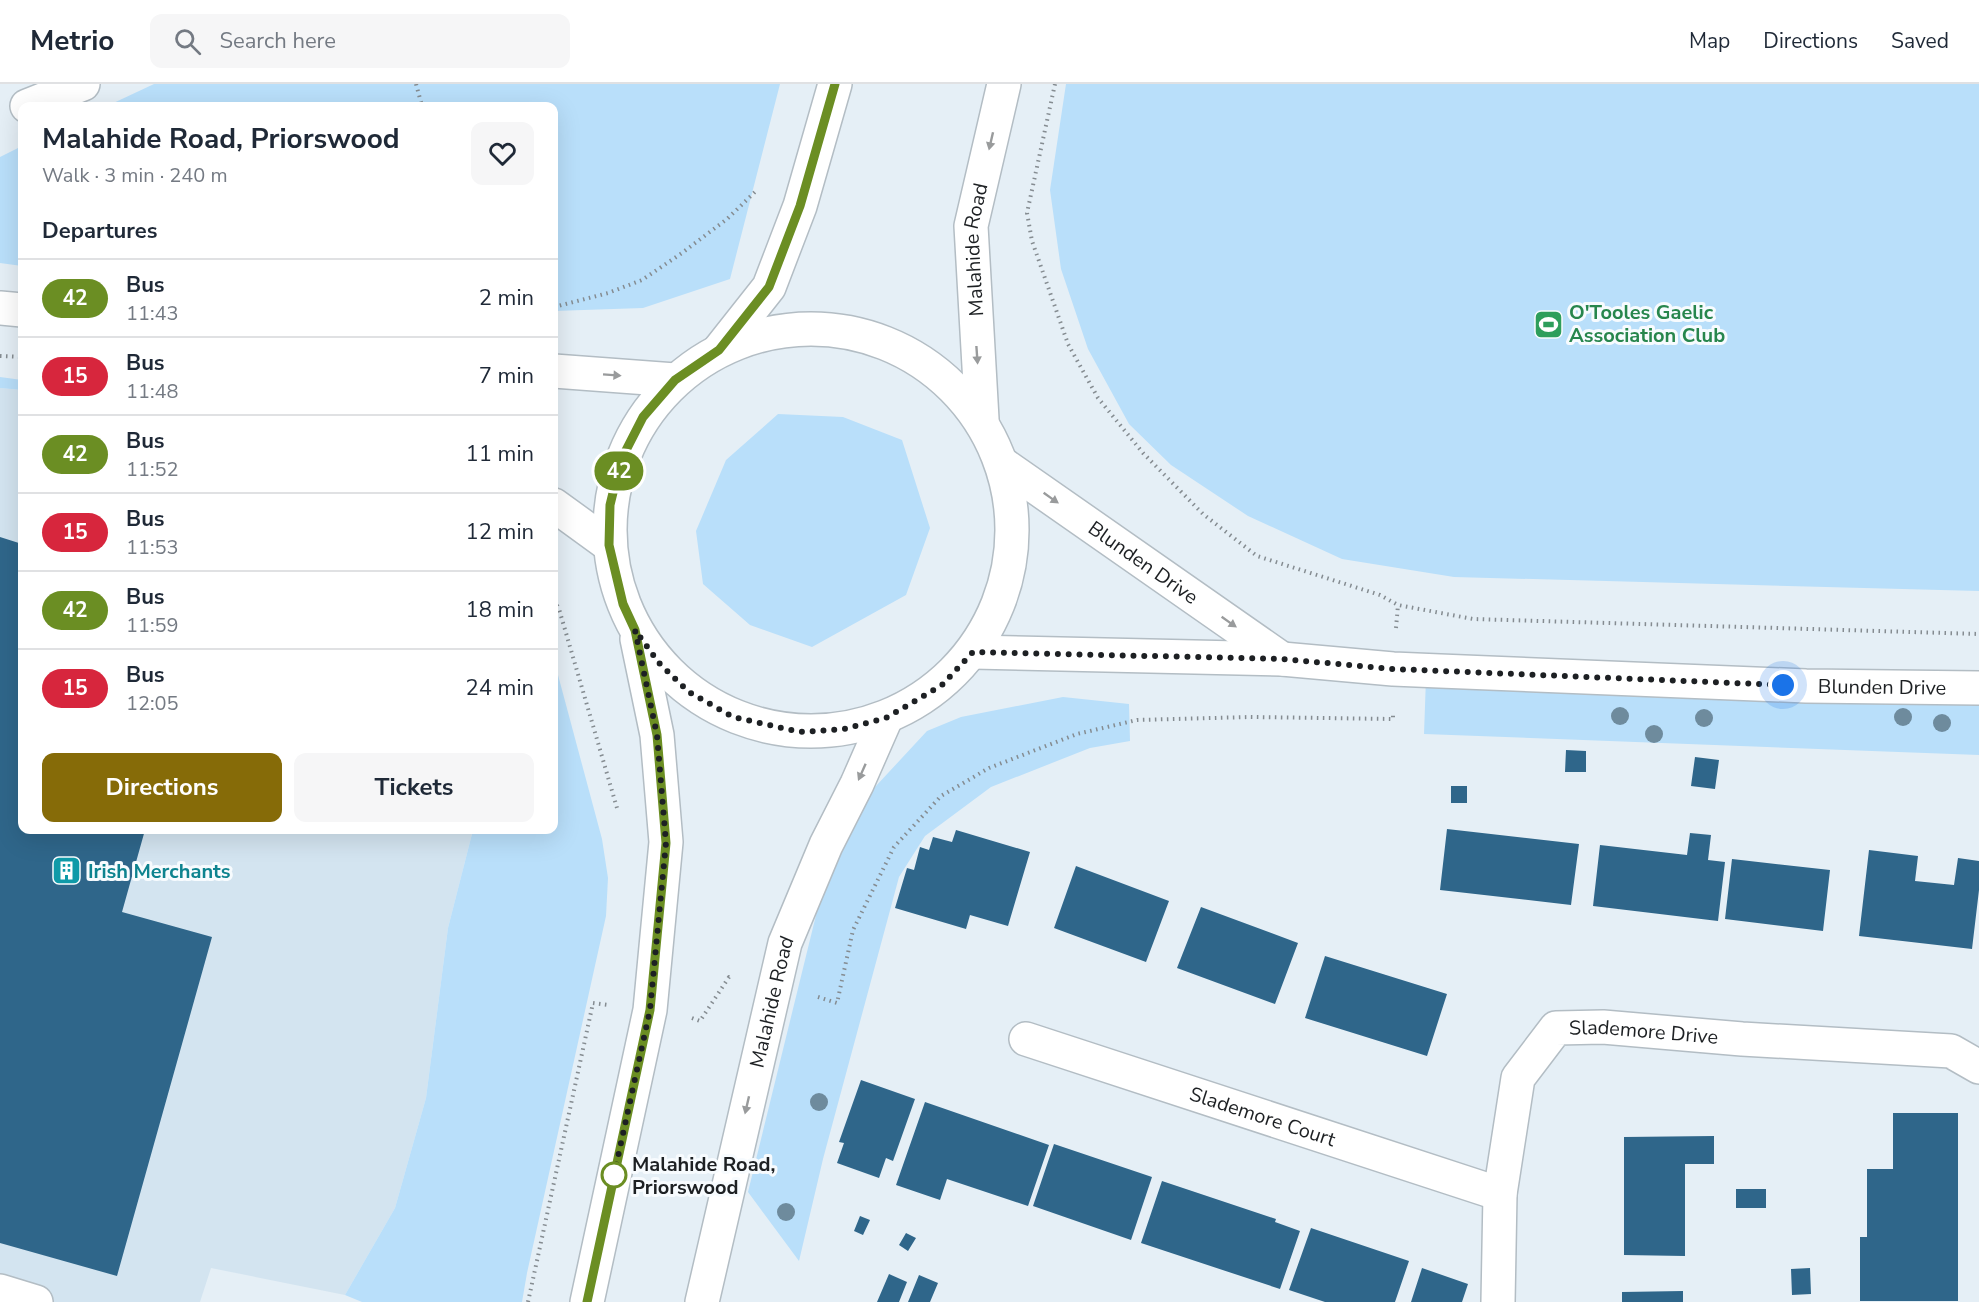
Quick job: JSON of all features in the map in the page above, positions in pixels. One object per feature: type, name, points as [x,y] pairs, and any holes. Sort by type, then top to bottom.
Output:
[{"type":"main road","points":[[37,102],[82,84]]},
{"type":"main road","points":[[719,350],[769,287],[800,206],[835,84]]},
{"type":"main road","name":"Malahide Road","points":[[982,419],[971,225],[1004,84]]},
{"type":"main road","points":[[0,117],[18,110]]},
{"type":"main road","points":[[0,308],[18,310]]},
{"type":"main road","points":[[801,327],[861,333],[905,350],[940,372],[982,419],[1004,465],[1014,520],[1006,587],[992,621],[973,652],[942,685],[886,718],[844,729],[800,732],[733,717],[689,692],[659,663],[635,630],[623,604],[609,545],[610,505],[621,460],[643,417],[675,380],[719,350],[759,334],[801,327]]},
{"type":"main road","points":[[558,371],[675,380]]},
{"type":"main road","name":"Blunden Drive","points":[[1004,465],[1282,659]]},
{"type":"main road","points":[[558,508],[609,545]]},
{"type":"main road","points":[[586,1302],[650,1010],[666,843],[657,735],[635,630]]},
{"type":"main road","name":"Blunden Drive","points":[[973,652],[1282,659],[1440,672],[1806,686],[1979,688]]},
{"type":"main road","name":"Malahide Road","points":[[702,1302],[785,943],[826,845],[886,718]]},
{"type":"main road","name":"Slademore Drive","points":[[1498,1302],[1500,1194],[1518,1078],[1556,1028],[1603,1027],[1742,1039],[1952,1051],[1979,1067]]},
{"type":"main road","name":"Slademore Court","points":[[1026,1039],[1500,1194]]},
{"type":"main road","points":[[0,1291],[36,1302]]},
{"type":"path","points":[[416,84],[421,102]]},
{"type":"path","points":[[1055,84],[1027,213],[1032,241],[1068,344],[1098,398],[1143,453],[1203,514],[1257,556],[1380,595],[1398,605],[1473,619],[1979,634]]},
{"type":"path","points":[[558,306],[608,293],[642,280],[727,219],[759,189]]},
{"type":"path","points":[[0,356],[18,357]]},
{"type":"path","points":[[558,607],[619,813]]},
{"type":"path","points":[[817,997],[837,1003],[853,930],[894,847],[941,796],[989,768],[1077,734],[1137,720],[1250,717],[1393,719]]},
{"type":"path","points":[[690,1018],[700,1021],[729,977],[741,979]]},
{"type":"path","points":[[528,1302],[593,1003],[608,1005],[610,994]]},
{"type":"shaded area","points":[[154,84],[780,84],[730,279],[643,308],[558,311],[558,102],[116,102]]},
{"type":"shaded area","name":"O'Tooles Gaelic Association Club","points":[[1066,84],[1979,84],[1979,591],[1454,577],[1342,559],[1248,516],[1171,465],[1129,424],[1088,349],[1061,269],[1050,190]]},
{"type":"shaded area","points":[[18,148],[18,265],[0,263],[0,157]]},
{"type":"shaded area","points":[[0,377],[18,379],[18,390],[0,388]]},
{"type":"shaded area","points":[[0,388],[18,390],[18,834],[472,834],[448,928],[426,1098],[395,1208],[345,1295],[211,1268],[200,1302],[0,1302]]},
{"type":"shaded area","points":[[778,414],[843,417],[902,440],[930,528],[906,595],[812,647],[750,625],[703,584],[696,531],[726,460]]},
{"type":"shaded area","points":[[558,675],[602,839],[608,878],[606,916],[522,1302],[362,1302],[345,1295],[395,1208],[426,1098],[448,928],[472,834],[558,834]]},
{"type":"shaded area","points":[[1426,678],[1979,689],[1979,755],[1424,734]]},
{"type":"shaded area","points":[[1063,697],[1129,704],[1130,741],[1090,748],[991,787],[925,836],[899,877],[823,1159],[799,1261],[748,1192],[820,899],[863,800],[927,731],[961,717]]},
{"type":"building","name":"Irish Merchants","points":[[0,537],[18,543],[18,834],[144,834],[122,912],[212,937],[117,1276],[0,1243]]},
{"type":"building","points":[[1566,750],[1586,751],[1586,772],[1565,772]]},
{"type":"building","points":[[1695,757],[1719,760],[1715,789],[1691,786]]},
{"type":"building","points":[[1451,786],[1467,786],[1467,803],[1451,803]]},
{"type":"building","points":[[1447,829],[1579,844],[1571,905],[1440,890]]},
{"type":"building","points":[[956,830],[1030,852],[1008,926],[970,915],[966,929],[895,908],[907,868],[914,870],[920,847],[929,850],[933,837],[952,842]]},
{"type":"building","points":[[1690,833],[1711,835],[1708,860],[1725,862],[1718,921],[1593,906],[1600,845],[1687,855]]},
{"type":"building","points":[[1869,850],[1918,856],[1915,881],[1954,885],[1958,858],[1979,861],[1979,890],[1972,949],[1859,936]]},
{"type":"building","points":[[1732,859],[1830,870],[1823,931],[1725,919]]},
{"type":"building","points":[[1076,866],[1169,901],[1146,962],[1054,928]]},
{"type":"building","points":[[1201,907],[1298,943],[1275,1004],[1177,968]]},
{"type":"building","points":[[1325,956],[1447,994],[1427,1056],[1305,1018]]},
{"type":"building","points":[[861,1080],[915,1099],[893,1161],[886,1158],[879,1178],[837,1163],[844,1143],[839,1142]]},
{"type":"building","points":[[925,1102],[1049,1145],[1028,1206],[947,1179],[940,1200],[896,1185]]},
{"type":"building","points":[[1893,1113],[1958,1113],[1958,1301],[1860,1301],[1860,1237],[1867,1237],[1867,1169],[1893,1169]]},
{"type":"building","points":[[1714,1136],[1714,1164],[1685,1164],[1685,1256],[1624,1255],[1624,1137]]},
{"type":"building","points":[[1054,1144],[1152,1177],[1131,1240],[1033,1206]]},
{"type":"building","points":[[1162,1181],[1276,1219],[1275,1222],[1300,1231],[1280,1289],[1141,1243]]},
{"type":"building","points":[[1736,1189],[1766,1189],[1766,1208],[1736,1208]]},
{"type":"building","points":[[860,1216],[870,1220],[863,1235],[854,1231]]},
{"type":"building","points":[[1311,1228],[1409,1261],[1395,1302],[1325,1302],[1289,1290]]},
{"type":"building","points":[[906,1233],[916,1238],[908,1251],[899,1245]]},
{"type":"building","points":[[1422,1268],[1468,1284],[1462,1302],[1411,1302]]},
{"type":"building","points":[[1810,1268],[1811,1294],[1792,1295],[1791,1269]]},
{"type":"building","points":[[889,1274],[907,1282],[899,1302],[877,1302]]},
{"type":"building","points":[[919,1275],[938,1283],[930,1302],[908,1302]]},
{"type":"building","points":[[1683,1291],[1683,1302],[1622,1302],[1622,1292]]},
{"type":"bus line","name":"42","points":[[587,1302],[650,1010],[666,843],[657,735],[635,630],[623,604],[609,545],[610,505],[621,460],[643,417],[675,380],[719,350],[769,287],[800,206],[835,84]]},
{"type":"place","name":"O'Tooles Gaelic Association Club","points":[[1548,324]]},
{"type":"place","name":"Irish Merchants","points":[[67,871]]},
{"type":"place","name":"Malahide Road, Priorswood","points":[[614,1175]]},
{"type":"route","points":[[614,1175],[650,1010],[666,843],[657,735],[635,630],[659,663],[689,692],[733,717],[800,732],[844,729],[886,718],[942,685],[973,652],[1282,659],[1393,669],[1783,685]]}]
